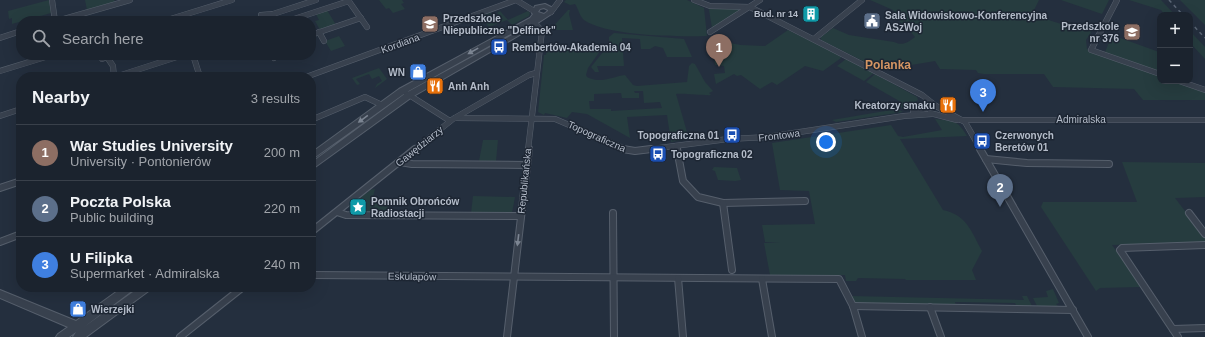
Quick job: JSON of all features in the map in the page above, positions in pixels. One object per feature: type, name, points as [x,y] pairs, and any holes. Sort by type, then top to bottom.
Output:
[{"type":"street","points":[[52,0],[55,16]]},
{"type":"street","points":[[74,16],[130,0]]},
{"type":"street","points":[[179,16],[232,0]]},
{"type":"street","points":[[261,15],[273,14],[316,0]]},
{"type":"street","points":[[516,0],[544,16]]},
{"type":"street","name":"Kordiana","points":[[316,73],[516,0]]},
{"type":"street","points":[[316,163],[409,95],[559,0]]},
{"type":"street","points":[[694,0],[710,6],[750,6],[922,95],[931,105],[943,109],[960,120],[968,128],[1088,337]]},
{"type":"street","points":[[710,32],[723,26],[760,0]]},
{"type":"street","points":[[814,38],[862,0]]},
{"type":"street","points":[[1117,0],[1091,50],[1157,73]]},
{"type":"street","points":[[303,16],[349,1],[367,27]]},
{"type":"street","points":[[316,153],[402,91],[540,13]]},
{"type":"street","name":"Republikańska","points":[[507,337],[525,164],[542,31],[540,13]]},
{"type":"street","points":[[316,33],[361,18]]},
{"type":"street","points":[[319,32],[324,41]]},
{"type":"street","points":[[0,38],[16,33]]},
{"type":"street","points":[[0,71],[36,60]]},
{"type":"street","points":[[109,60],[113,66],[114,72]]},
{"type":"street","points":[[130,72],[167,60]]},
{"type":"street","points":[[195,60],[198,72]]},
{"type":"street","name":"Gawędziarzy","points":[[316,228],[453,119],[529,75],[536,73]]},
{"type":"street","points":[[1188,84],[1205,90]]},
{"type":"street","points":[[402,91],[453,119]]},
{"type":"street","points":[[316,118],[365,97],[382,105]]},
{"type":"street","points":[[931,105],[929,111],[932,114]]},
{"type":"street","name":"Frontowa","points":[[904,116],[931,105]]},
{"type":"street","points":[[940,116],[944,114],[943,109]]},
{"type":"street","points":[[0,116],[16,111]]},
{"type":"street","name":"Frontowa","points":[[676,146],[728,139],[767,137],[904,116],[932,114],[960,120]]},
{"type":"street","name":"Topograficzna","points":[[453,119],[531,118],[561,121],[626,150],[638,151],[676,146]]},
{"type":"street","name":"Admiralska","points":[[960,120],[1205,120]]},
{"type":"street","points":[[676,146],[683,181],[686,186],[698,197],[723,203],[805,202]]},
{"type":"street","points":[[987,161],[1109,164]]},
{"type":"street","points":[[400,162],[412,164],[525,164]]},
{"type":"street","points":[[0,188],[16,183]]},
{"type":"street","points":[[723,203],[732,270]]},
{"type":"street","points":[[337,212],[346,214],[520,216]]},
{"type":"street","points":[[613,213],[614,337]]},
{"type":"street","points":[[1189,213],[1205,234]]},
{"type":"street","points":[[0,242],[16,236]]},
{"type":"street","points":[[1178,337],[1120,252],[1122,248],[1205,245]]},
{"type":"street","name":"Eskulapów","points":[[316,275],[839,279],[853,306]]},
{"type":"street","points":[[678,278],[683,337]]},
{"type":"street","points":[[762,279],[772,337]]},
{"type":"street","points":[[61,337],[123,292]]},
{"type":"street","points":[[0,294],[76,326],[81,335],[140,292]]},
{"type":"street","points":[[180,337],[237,292]]},
{"type":"street","points":[[862,337],[853,306],[1073,310]]},
{"type":"street","points":[[930,307],[941,337]]},
{"type":"street","points":[[1173,329],[1205,328]]},
{"type":"green space","points":[[49,0],[51,13],[40,16],[16,16],[16,23],[12,24],[12,18],[9,19],[8,11]]},
{"type":"green space","points":[[85,0],[114,0],[115,2],[87,10]]},
{"type":"green space","points":[[379,0],[402,0],[404,3],[401,4],[405,9],[393,13],[389,8],[386,9]]},
{"type":"green space","points":[[566,0],[687,0],[704,8],[707,36],[661,36],[609,29],[584,20],[575,4],[570,5],[564,2]]},
{"type":"green space","points":[[870,0],[1039,0],[1033,12],[1045,18],[1057,23],[1083,29],[1090,24],[1095,26],[1086,40],[1087,49],[1157,74],[1157,84],[1185,84],[1205,91],[1205,100],[1143,100],[1134,89],[1053,87],[1044,74],[984,74],[978,73],[976,70],[940,69],[935,61],[881,70],[821,40],[821,37],[833,28],[849,35],[900,44],[907,42],[915,37],[903,26],[893,10]]},
{"type":"green space","points":[[1061,0],[1109,0],[1102,14]]},
{"type":"green space","points":[[1129,0],[1161,0],[1172,12],[1163,12],[1161,10]]},
{"type":"green space","points":[[1180,0],[1205,0],[1205,25],[1193,12]]},
{"type":"green space","points":[[710,8],[744,8],[712,28]]},
{"type":"green space","points":[[327,10],[336,25],[320,30],[316,23],[316,21],[319,20],[316,14]]},
{"type":"green space","points":[[568,10],[570,10],[569,14],[573,30],[550,30]]},
{"type":"green space","points":[[500,11],[508,20],[528,11],[530,13],[529,16],[512,25],[507,20],[489,27],[480,17],[490,13],[492,14],[486,17],[491,23],[503,19],[497,13]]},
{"type":"green space","points":[[788,30],[840,55],[841,58],[823,71],[805,66],[777,85],[772,82],[760,89],[741,75],[737,76],[734,74],[716,84],[714,74],[725,73],[724,66],[715,65],[712,40],[741,45],[765,46]]},
{"type":"green space","points":[[614,33],[684,39],[692,57],[667,57],[663,48],[655,46],[650,49],[641,49],[640,39],[622,38],[624,66],[597,66],[599,72],[595,72],[591,67],[603,52],[609,52],[609,37]]},
{"type":"green space","points":[[1193,34],[1205,47],[1205,59],[1193,46]]},
{"type":"green space","points":[[1112,35],[1157,51],[1157,71],[1105,52]]},
{"type":"green space","points":[[339,36],[345,46],[331,51],[325,41]]},
{"type":"green space","points":[[547,48],[588,48],[600,51],[588,68],[586,75],[587,77],[601,80],[625,75],[633,85],[637,86],[687,82],[689,66],[692,63],[695,64],[705,82],[713,91],[709,93],[711,95],[676,94],[689,139],[671,142],[667,115],[627,117],[630,138],[587,114],[572,112],[567,118],[545,113],[544,115],[538,112],[544,55],[546,55]],"holes":[[[634,91],[643,91],[644,103],[660,102],[662,108],[611,111],[611,109],[590,109],[589,101],[594,101],[594,94],[621,93],[622,98],[639,98],[639,93],[635,93]]]},
{"type":"green space","points":[[846,59],[874,73],[864,81],[837,66]]},
{"type":"green space","points":[[379,68],[387,79],[375,88],[377,84],[382,81],[379,76],[372,79],[369,74],[356,79],[360,84],[357,85],[352,78]]},
{"type":"green space","points":[[875,74],[917,97],[918,100],[906,110],[897,105],[901,102],[866,82]]},
{"type":"green space","points":[[894,107],[903,112],[836,122],[832,120],[891,110]]},
{"type":"green space","points":[[935,119],[946,120],[958,124],[967,136],[900,139],[943,210],[951,212],[963,220],[975,237],[982,251],[972,270],[976,280],[858,278],[856,281],[846,281],[845,275],[770,275],[764,243],[780,243],[765,242],[762,225],[815,224],[809,191],[780,190],[772,143],[891,125],[898,136],[903,137],[942,130]]},
{"type":"green space","points":[[483,140],[498,140],[496,161],[479,161]]},
{"type":"green space","points":[[1122,162],[1205,163],[1205,197],[1175,198],[1205,237],[1205,242],[1112,245],[1132,272],[1140,287],[1100,288],[1096,291],[1041,207],[1043,202],[1137,202]]},
{"type":"green space","points":[[714,167],[737,168],[741,180],[718,180],[715,171],[712,170]]},
{"type":"green space","points":[[375,189],[373,197],[375,200],[390,200],[387,212],[372,210],[372,212],[351,212],[349,207],[362,197],[361,196],[365,192],[367,193],[370,190]]},
{"type":"green space","points":[[473,196],[515,197],[512,213],[471,213]]},
{"type":"green space","points":[[1053,289],[1059,303],[1056,304],[1060,308],[1037,306],[1033,298],[1048,297],[1046,291]]},
{"type":"green space","points":[[850,296],[1024,300],[1022,296],[1027,296],[1032,306],[1017,307],[1015,303],[955,302],[956,306],[855,303]]},
{"type":"railway","points":[[1169,0],[1180,12]]},
{"type":"railway","points":[[1193,25],[1205,38]]},
{"type":"place","name":"Bud. nr 14","points":[[811,14]]},
{"type":"place","name":"Sala Widowiskowo-Konferencyjna ASzWoj","points":[[872,21]]},
{"type":"place","name":"Przedszkole Niepubliczne \"Delfinek\"","points":[[430,24]]},
{"type":"place","name":"Przedszkole nr 376","points":[[1132,32]]},
{"type":"place","name":"Rembertów-Akademia 04","points":[[499,47]]},
{"type":"place","name":"War Studies University","points":[[719,67]]},
{"type":"place","name":"WN","points":[[418,72]]},
{"type":"place","name":"Anh Anh","points":[[435,86]]},
{"type":"place","name":"Kreatorzy smaku","points":[[948,105]]},
{"type":"place","name":"U Filipka","points":[[983,112]]},
{"type":"place","name":"Topograficzna 01","points":[[732,135]]},
{"type":"place","name":"Czerwonych Beretów 01","points":[[982,141]]},
{"type":"place","name":"Topograficzna 02","points":[[658,154]]},
{"type":"place","name":"Pomnik Obrońców Radiostacji","points":[[358,207]]},
{"type":"place","name":"Poczta Polska","points":[[1000,207]]},
{"type":"place","name":"Wierzejki","points":[[78,309]]},
{"type":"district","name":"Polanka","points":[[888,65]]}]
